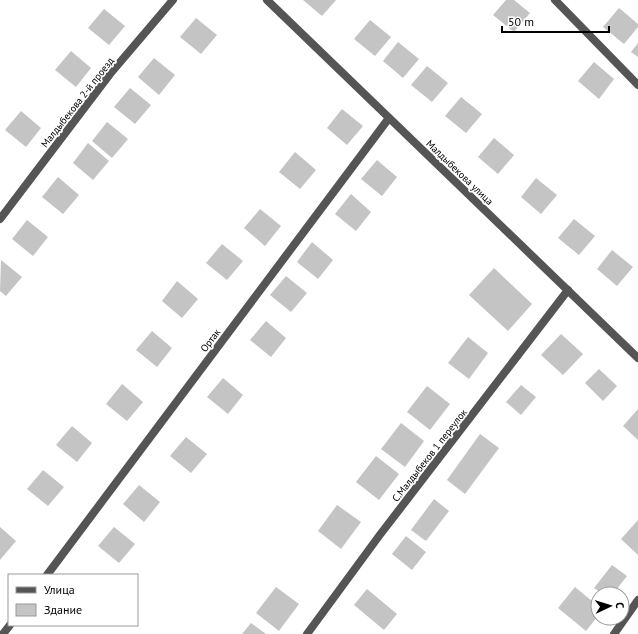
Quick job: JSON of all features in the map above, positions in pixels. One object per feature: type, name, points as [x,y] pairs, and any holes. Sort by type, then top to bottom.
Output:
[{"type":"street","name":"Малдыбекова 2-й проезд","points":[[0,219],[110,74],[173,0]]},
{"type":"street","name":"Малдыбекова улица","points":[[267,0],[638,358]]},
{"type":"street","points":[[555,0],[638,85]]},
{"type":"street","name":"Ортак","points":[[48,574],[390,118]]},
{"type":"street","name":"С.Малдыбеков 1 переулок","points":[[307,634],[379,536],[568,290]]},
{"type":"street","points":[[614,634],[638,600]]},
{"type":"street","points":[[3,634],[9,626]]},
{"type":"building","points":[[303,0],[336,0],[322,16]]},
{"type":"building","points":[[506,0],[514,0],[530,13],[514,32],[493,15]]},
{"type":"building","points":[[619,8],[638,24],[638,27],[624,44],[603,27]]},
{"type":"building","points":[[104,9],[125,26],[109,45],[88,28]]},
{"type":"building","points":[[196,18],[217,35],[201,54],[180,37]]},
{"type":"building","points":[[370,20],[391,37],[375,56],[354,39]]},
{"type":"building","points":[[398,42],[419,59],[403,78],[383,61]]},
{"type":"building","points":[[638,43],[638,57],[631,52]]},
{"type":"building","points":[[71,51],[91,68],[76,87],[55,70]]},
{"type":"building","points":[[154,58],[175,75],[159,95],[138,77]]},
{"type":"building","points":[[594,62],[614,79],[599,99],[578,81]]},
{"type":"building","points":[[427,66],[448,83],[432,102],[411,85]]},
{"type":"building","points":[[130,88],[151,105],[135,124],[114,107]]},
{"type":"building","points":[[461,97],[482,114],[466,133],[445,116]]},
{"type":"building","points":[[342,109],[363,126],[347,145],[327,128]]},
{"type":"building","points":[[21,111],[41,128],[26,147],[5,130]]},
{"type":"building","points":[[107,122],[128,139],[112,158],[92,141]]},
{"type":"building","points":[[494,138],[514,155],[498,174],[478,157]]},
{"type":"building","points":[[88,143],[109,161],[93,180],[73,163]]},
{"type":"building","points":[[295,152],[316,170],[300,189],[279,172]]},
{"type":"building","points":[[377,160],[397,177],[382,196],[361,179]]},
{"type":"building","points":[[58,177],[79,195],[63,214],[42,197]]},
{"type":"building","points":[[536,178],[557,195],[541,214],[521,197]]},
{"type":"building","points":[[351,194],[371,212],[356,231],[335,214]]},
{"type":"building","points":[[260,209],[281,226],[265,246],[244,228]]},
{"type":"building","points":[[574,219],[595,236],[579,255],[558,238]]},
{"type":"building","points":[[27,220],[48,237],[33,256],[12,239]]},
{"type":"building","points":[[312,242],[333,260],[318,279],[297,262]]},
{"type":"building","points":[[222,244],[243,261],[227,280],[206,263]]},
{"type":"building","points":[[612,250],[633,267],[617,286],[597,269]]},
{"type":"building","points":[[1,260],[22,277],[6,296],[0,291]]},
{"type":"building","points":[[494,268],[532,304],[508,331],[469,295]]},
{"type":"building","points":[[286,276],[307,293],[291,312],[270,295]]},
{"type":"building","points":[[177,281],[198,299],[182,318],[162,301]]},
{"type":"building","points":[[266,321],[286,338],[271,357],[250,340]]},
{"type":"building","points":[[152,331],[172,348],[157,367],[136,350]]},
{"type":"building","points":[[561,334],[583,354],[563,375],[541,355]]},
{"type":"building","points":[[468,337],[488,353],[469,379],[448,363]]},
{"type":"building","points":[[599,369],[617,386],[603,401],[585,383]]},
{"type":"building","points":[[223,378],[243,395],[228,414],[207,397]]},
{"type":"building","points":[[122,384],[143,402],[127,421],[106,404]]},
{"type":"building","points":[[521,385],[536,397],[521,415],[506,402]]},
{"type":"building","points":[[427,386],[450,404],[430,430],[407,412]]},
{"type":"building","points":[[638,409],[638,440],[623,426]]},
{"type":"building","points":[[401,423],[424,441],[405,467],[381,449]]},
{"type":"building","points":[[72,426],[92,443],[77,462],[56,445]]},
{"type":"building","points":[[480,434],[499,448],[465,494],[447,480]]},
{"type":"building","points":[[186,437],[207,454],[191,473],[170,456]]},
{"type":"building","points":[[376,456],[399,474],[379,500],[356,482]]},
{"type":"building","points":[[43,470],[64,487],[48,506],[27,489]]},
{"type":"building","points":[[139,485],[160,502],[144,522],[123,504]]},
{"type":"building","points":[[434,499],[449,511],[426,541],[411,530]]},
{"type":"building","points":[[337,505],[361,522],[341,549],[318,531]]},
{"type":"building","points":[[638,520],[638,555],[621,539]]},
{"type":"building","points":[[0,527],[16,541],[0,560]]},
{"type":"building","points":[[114,527],[135,544],[119,563],[98,546]]},
{"type":"building","points":[[406,536],[426,552],[412,570],[392,554]]},
{"type":"building","points":[[612,565],[627,576],[619,586],[596,586]]},
{"type":"building","points":[[276,587],[299,604],[279,631],[256,613]]},
{"type":"building","points":[[575,587],[590,599],[590,626],[586,631],[558,608]]},
{"type":"building","points":[[367,589],[397,614],[384,630],[354,605]]},
{"type":"building","points":[[251,623],[266,634],[242,634]]}]
